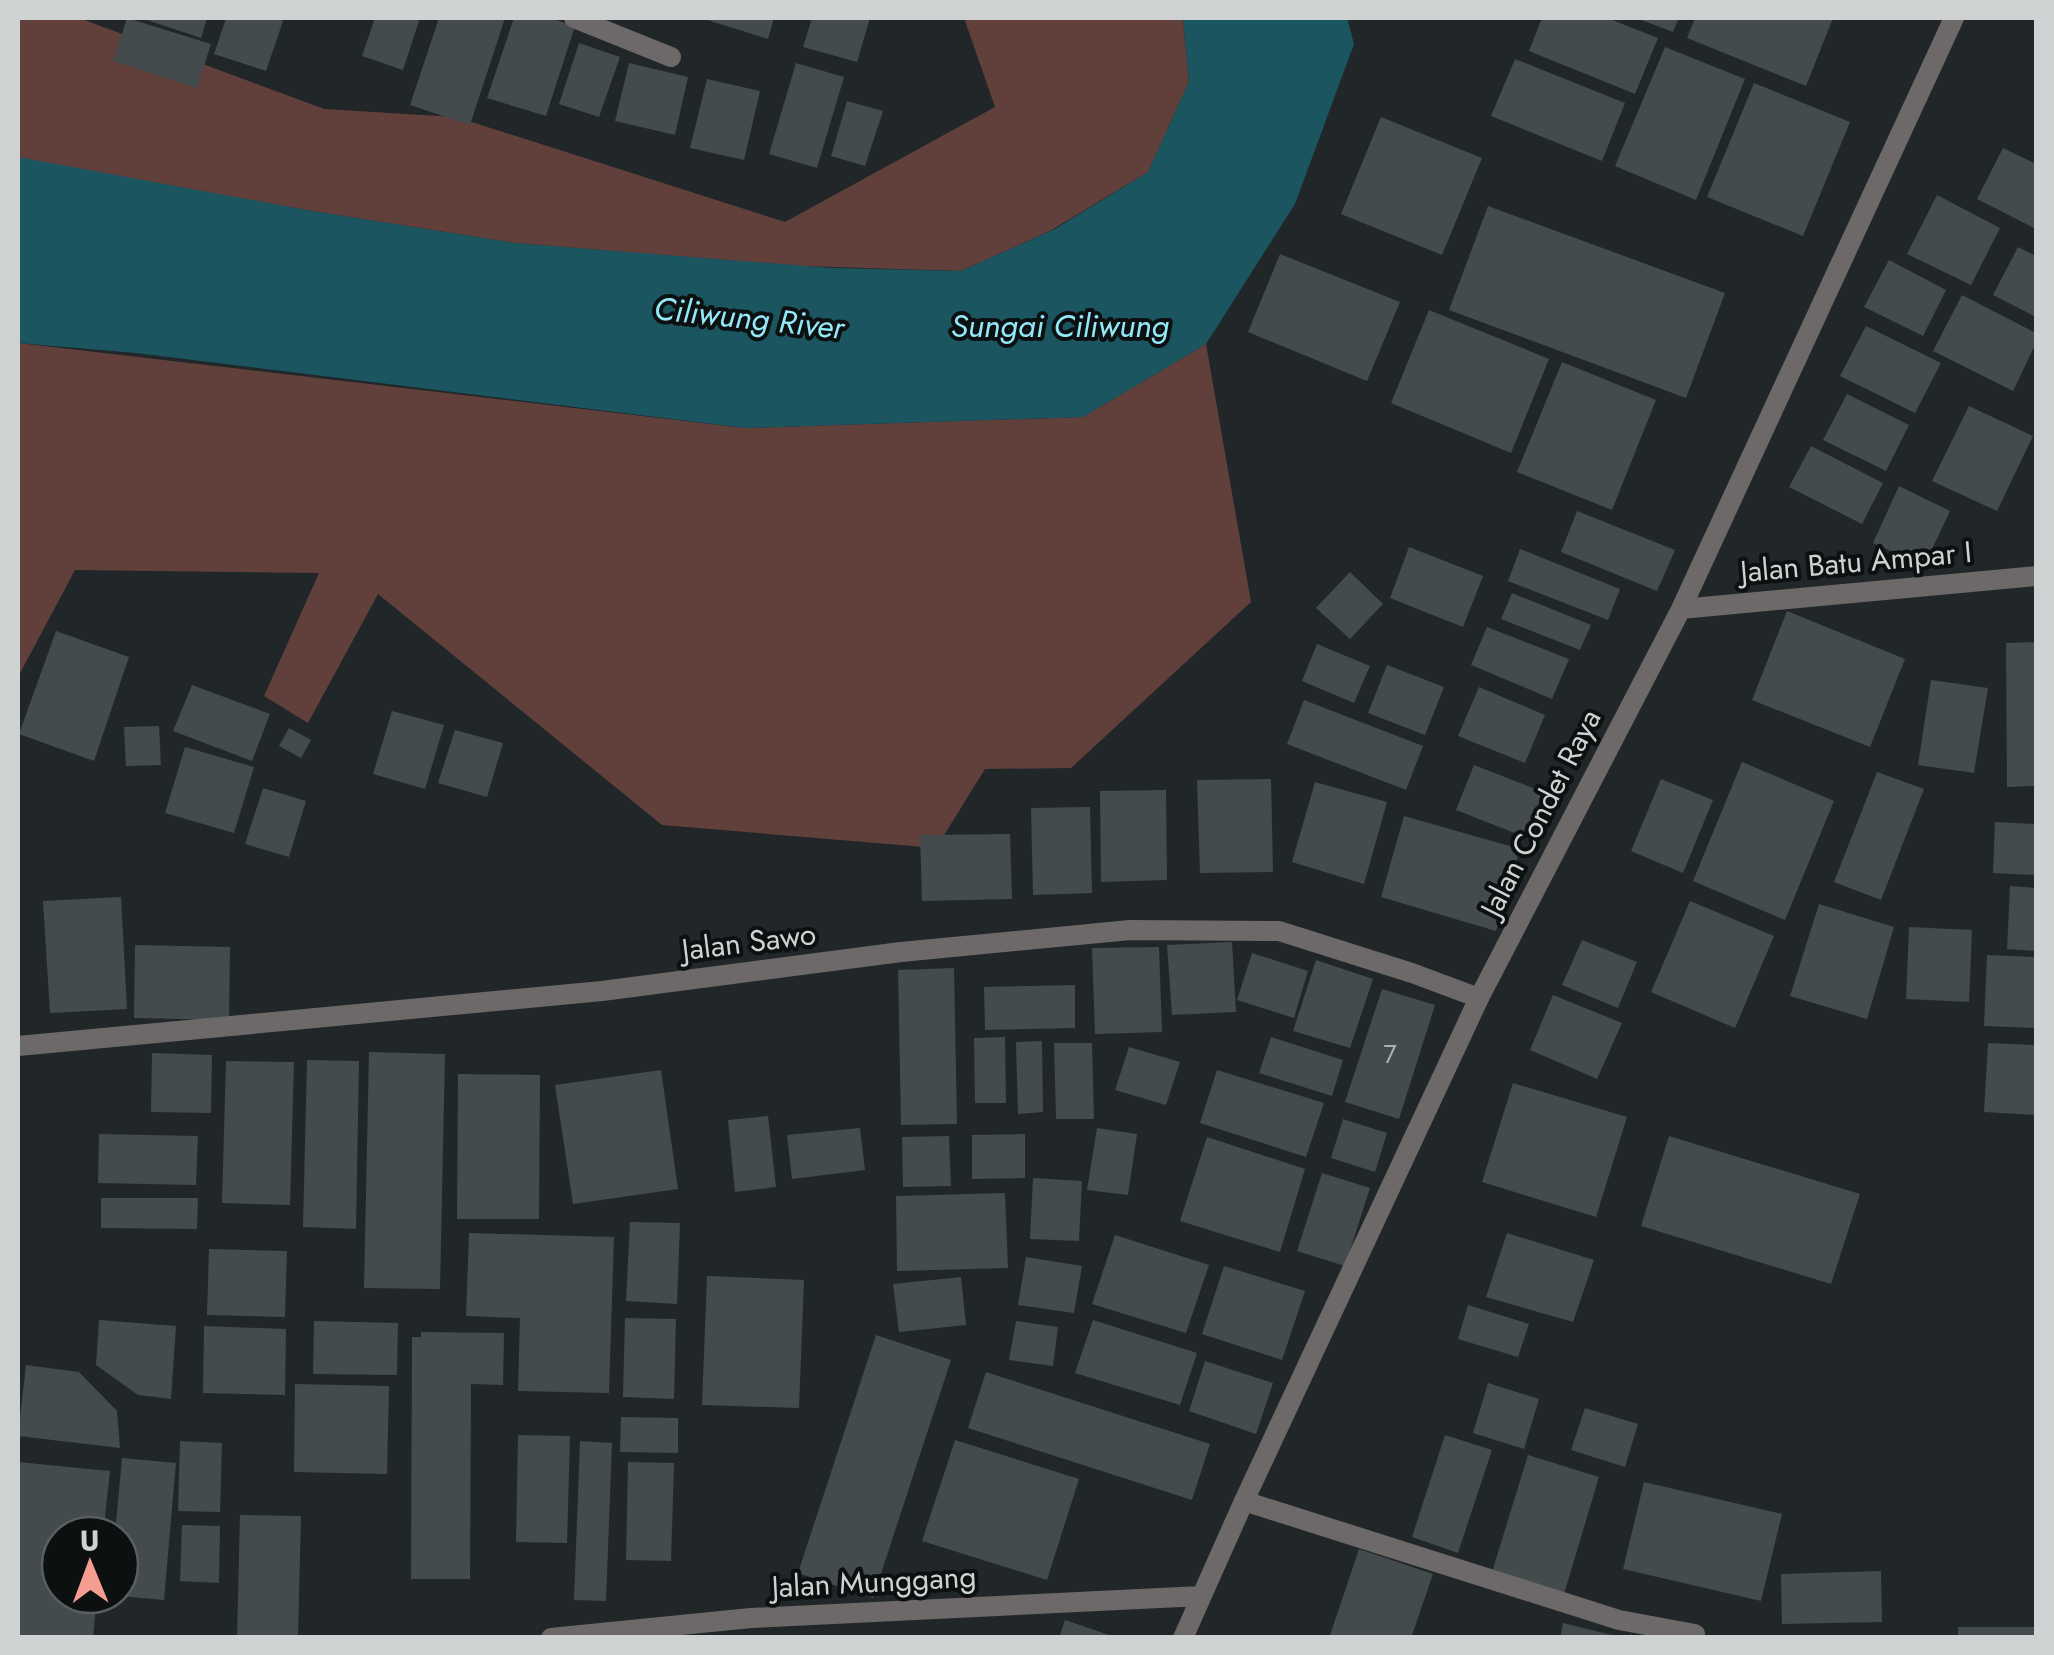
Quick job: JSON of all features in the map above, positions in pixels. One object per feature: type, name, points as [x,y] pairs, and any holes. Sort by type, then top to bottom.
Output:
[{"type":"street","points":[[574,18],[672,57]]},
{"type":"street","name":"Jalan Condet Raya","points":[[1183,1638],[1479,998],[1681,609],[1954,18]]},
{"type":"street","name":"Jalan Batu Ampar I","points":[[1681,609],[2036,576]]},
{"type":"street","name":"Jalan Sawo","points":[[18,1046],[602,991],[902,952],[1130,930],[1279,931],[1479,998]]},
{"type":"street","points":[[1244,1501],[1619,1620],[1694,1634]]},
{"type":"street","name":"Jalan Munggang","points":[[551,1638],[750,1618],[1201,1596]]},
{"type":"shaded area","points":[[18,18],[79,18],[324,109],[456,117],[785,222],[995,107],[964,18],[1183,18],[1189,82],[1148,172],[1050,231],[961,271],[801,266],[514,243],[18,158]]},
{"type":"shaded area","points":[[18,343],[745,428],[1083,417],[1206,344],[1251,602],[1071,768],[985,769],[936,848],[662,825],[378,594],[308,723],[264,696],[319,573],[75,570],[18,677]]},
{"type":"water","name":"Sungai Ciliwung","points":[[1183,18],[1347,18],[1354,44],[1295,204],[1206,344],[1083,417],[745,428],[136,353],[18,343],[18,157],[514,243],[832,268],[961,271],[1055,229],[1148,172],[1189,82]]},
{"type":"building","points":[[127,18],[211,44],[197,88],[113,61]]},
{"type":"building","points":[[141,18],[207,18],[201,38]]},
{"type":"building","points":[[226,18],[284,18],[266,71],[214,54]]},
{"type":"building","points":[[375,18],[420,18],[403,70],[362,56]]},
{"type":"building","points":[[439,18],[505,18],[470,125],[410,105]]},
{"type":"building","points":[[514,18],[549,18],[575,26],[546,116],[487,98]]},
{"type":"building","points":[[701,18],[774,18],[768,39]]},
{"type":"building","points":[[812,18],[870,18],[857,62],[803,47]]},
{"type":"building","points":[[1542,18],[1607,18],[1658,38],[1635,94],[1529,51]]},
{"type":"building","points":[[1636,18],[1679,18],[1673,32]]},
{"type":"building","points":[[1695,18],[1833,18],[1806,86],[1687,38]]},
{"type":"building","points":[[579,43],[620,57],[599,117],[559,104]]},
{"type":"building","points":[[1665,47],[1745,79],[1696,200],[1615,166]]},
{"type":"building","points":[[1515,59],[1625,103],[1602,161],[1491,116]]},
{"type":"building","points":[[629,63],[688,77],[675,135],[615,121]]},
{"type":"building","points":[[796,63],[844,77],[817,168],[769,154]]},
{"type":"building","points":[[707,79],[760,91],[744,160],[690,148]]},
{"type":"building","points":[[1754,83],[1850,122],[1803,236],[1707,197]]},
{"type":"building","points":[[847,101],[883,111],[865,166],[831,156]]},
{"type":"building","points":[[1381,117],[1482,158],[1442,255],[1341,214]]},
{"type":"building","points":[[2003,148],[2036,164],[2036,229],[1977,199]]},
{"type":"building","points":[[1937,195],[2000,228],[1971,285],[1907,254]]},
{"type":"building","points":[[1488,206],[1725,293],[1686,398],[1449,310]]},
{"type":"building","points":[[2018,247],[2036,256],[2036,317],[1993,295]]},
{"type":"building","points":[[1280,254],[1400,302],[1367,381],[1248,332]]},
{"type":"building","points":[[1889,260],[1946,290],[1923,336],[1864,307]]},
{"type":"building","points":[[1962,295],[2036,333],[2036,343],[2013,391],[1933,351]]},
{"type":"building","points":[[1429,310],[1549,359],[1511,453],[1391,403]]},
{"type":"building","points":[[1866,326],[1941,363],[1915,413],[1840,376]]},
{"type":"building","points":[[1562,362],[1656,400],[1612,510],[1517,472]]},
{"type":"building","points":[[1847,394],[1909,425],[1886,471],[1823,440]]},
{"type":"building","points":[[1969,406],[2033,436],[1997,511],[1932,481]]},
{"type":"building","points":[[1811,446],[1883,483],[1862,524],[1789,487]]},
{"type":"building","points":[[1899,486],[1950,511],[1924,566],[1873,543]]},
{"type":"building","points":[[1577,511],[1675,550],[1657,591],[1561,552]]},
{"type":"building","points":[[1409,547],[1483,576],[1463,627],[1390,598]]},
{"type":"building","points":[[1520,549],[1620,589],[1608,620],[1508,581]]},
{"type":"building","points":[[1350,572],[1383,604],[1350,639],[1316,608]]},
{"type":"building","points":[[1512,593],[1591,625],[1580,650],[1501,619]]},
{"type":"building","points":[[1787,611],[1905,659],[1870,747],[1752,700]]},
{"type":"building","points":[[1487,627],[1569,659],[1552,699],[1471,665]]},
{"type":"building","points":[[56,631],[129,657],[94,761],[19,734]]},
{"type":"building","points":[[2036,642],[2036,786],[2007,787],[2006,643]]},
{"type":"building","points":[[1317,644],[1370,666],[1354,703],[1302,681]]},
{"type":"building","points":[[1387,665],[1444,687],[1425,735],[1368,713]]},
{"type":"building","points":[[1931,680],[1988,688],[1974,773],[1918,765]]},
{"type":"building","points":[[192,685],[270,714],[252,761],[173,731]]},
{"type":"building","points":[[1479,687],[1545,715],[1525,763],[1458,736]]},
{"type":"building","points":[[1304,700],[1423,746],[1406,790],[1287,744]]},
{"type":"building","points":[[392,711],[444,725],[425,789],[373,774]]},
{"type":"building","points":[[159,726],[161,765],[126,766],[124,727]]},
{"type":"building","points":[[289,728],[311,740],[301,758],[279,746]]},
{"type":"building","points":[[455,730],[503,743],[487,797],[438,783]]},
{"type":"building","points":[[185,747],[254,767],[234,833],[165,813]]},
{"type":"building","points":[[1742,762],[1834,801],[1785,920],[1693,881]]},
{"type":"building","points":[[1474,765],[1543,792],[1525,837],[1456,810]]},
{"type":"building","points":[[1877,772],[1924,789],[1881,900],[1834,882]]},
{"type":"building","points":[[1271,779],[1273,872],[1200,873],[1197,780]]},
{"type":"building","points":[[1661,779],[1713,800],[1683,873],[1631,851]]},
{"type":"building","points":[[1315,782],[1387,802],[1364,884],[1292,862]]},
{"type":"building","points":[[263,788],[306,801],[289,857],[245,844]]},
{"type":"building","points":[[1166,790],[1167,880],[1101,882],[1100,791]]},
{"type":"building","points":[[1090,807],[1092,893],[1033,895],[1031,808]]},
{"type":"building","points":[[1404,816],[1520,849],[1496,931],[1381,897]]},
{"type":"building","points":[[1995,822],[2036,824],[2036,875],[1993,873]]},
{"type":"building","points":[[1010,834],[1012,899],[922,901],[920,835]]},
{"type":"building","points":[[2010,886],[2036,888],[2036,951],[2007,949]]},
{"type":"building","points":[[121,897],[127,1009],[50,1013],[43,901]]},
{"type":"building","points":[[1690,901],[1774,936],[1735,1028],[1651,992]]},
{"type":"building","points":[[1819,904],[1894,927],[1867,1019],[1790,996]]},
{"type":"building","points":[[1909,927],[1972,930],[1969,1002],[1906,999]]},
{"type":"building","points":[[1582,940],[1637,962],[1618,1008],[1562,985]]},
{"type":"building","points":[[1232,942],[1236,1012],[1172,1015],[1167,945]]},
{"type":"building","points":[[135,945],[230,947],[229,1020],[134,1018]]},
{"type":"building","points":[[1159,947],[1162,1032],[1095,1034],[1092,948]]},
{"type":"building","points":[[1252,953],[1308,971],[1294,1018],[1237,1000]]},
{"type":"building","points":[[1987,955],[2036,957],[2036,1028],[1984,1026]]},
{"type":"building","points":[[1316,960],[1373,979],[1350,1048],[1293,1031]]},
{"type":"building","points":[[954,968],[957,1124],[901,1125],[898,970]]},
{"type":"building","points":[[1075,985],[1075,1028],[985,1030],[984,987]]},
{"type":"building","points":[[1382,989],[1435,1005],[1399,1119],[1345,1102]]},
{"type":"building","points":[[1553,995],[1622,1023],[1597,1079],[1530,1050]]},
{"type":"building","points":[[1005,1037],[1006,1103],[975,1103],[974,1038]]},
{"type":"building","points":[[1271,1037],[1343,1060],[1332,1096],[1259,1073]]},
{"type":"building","points":[[1042,1041],[1043,1112],[1018,1114],[1016,1042]]},
{"type":"building","points":[[1054,1043],[1092,1043],[1094,1119],[1056,1119]]},
{"type":"building","points":[[1988,1043],[2036,1045],[2036,1115],[1984,1112]]},
{"type":"building","points":[[1129,1047],[1180,1062],[1166,1105],[1115,1090]]},
{"type":"building","points":[[369,1052],[445,1054],[440,1289],[364,1288]]},
{"type":"building","points":[[152,1053],[212,1055],[211,1113],[151,1112]]},
{"type":"building","points":[[307,1060],[359,1061],[356,1229],[303,1227]]},
{"type":"building","points":[[226,1061],[294,1062],[290,1205],[222,1203]]},
{"type":"building","points":[[661,1070],[678,1189],[573,1204],[555,1085]]},
{"type":"building","points":[[1217,1070],[1324,1103],[1306,1157],[1200,1123]]},
{"type":"building","points":[[458,1074],[540,1075],[539,1219],[457,1219]]},
{"type":"building","points":[[1513,1083],[1627,1117],[1596,1217],[1482,1182]]},
{"type":"building","points":[[768,1116],[776,1187],[735,1192],[728,1120]]},
{"type":"building","points":[[1343,1119],[1387,1133],[1375,1172],[1331,1158]]},
{"type":"building","points":[[860,1128],[865,1170],[792,1179],[787,1135]]},
{"type":"building","points":[[1097,1128],[1137,1134],[1128,1195],[1087,1190]]},
{"type":"building","points":[[99,1134],[198,1136],[196,1185],[98,1183]]},
{"type":"building","points":[[1025,1134],[1025,1178],[972,1179],[972,1135]]},
{"type":"building","points":[[949,1136],[951,1186],[903,1187],[902,1137]]},
{"type":"building","points":[[1669,1136],[1860,1194],[1831,1284],[1641,1226]]},
{"type":"building","points":[[1207,1137],[1305,1169],[1280,1252],[1180,1221]]},
{"type":"building","points":[[1322,1173],[1370,1188],[1345,1266],[1297,1251]]},
{"type":"building","points":[[1033,1178],[1082,1181],[1079,1241],[1030,1239]]},
{"type":"building","points":[[1005,1193],[1008,1268],[897,1271],[896,1196]]},
{"type":"building","points":[[101,1198],[198,1198],[197,1229],[101,1228]]},
{"type":"building","points":[[630,1222],[680,1223],[677,1304],[626,1301]]},
{"type":"building","points":[[469,1233],[614,1237],[609,1393],[518,1391],[520,1318],[466,1316]]},
{"type":"building","points":[[1507,1233],[1594,1260],[1573,1322],[1486,1297]]},
{"type":"building","points":[[1115,1235],[1209,1265],[1186,1333],[1092,1304]]},
{"type":"building","points":[[209,1249],[287,1251],[285,1317],[207,1315]]},
{"type":"building","points":[[1026,1257],[1082,1266],[1074,1313],[1018,1305]]},
{"type":"building","points":[[1224,1266],[1305,1291],[1282,1360],[1202,1334]]},
{"type":"building","points":[[707,1276],[804,1280],[799,1408],[702,1405]]},
{"type":"building","points":[[961,1277],[966,1325],[899,1332],[893,1284]]},
{"type":"building","points":[[1468,1305],[1529,1324],[1518,1357],[1458,1339]]},
{"type":"building","points":[[625,1318],[676,1319],[674,1399],[623,1397]]},
{"type":"building","points":[[99,1320],[176,1326],[171,1399],[138,1395],[96,1365]]},
{"type":"building","points":[[1093,1320],[1197,1353],[1180,1405],[1075,1373]]},
{"type":"building","points":[[314,1321],[398,1323],[397,1375],[313,1374]]},
{"type":"building","points":[[1016,1321],[1058,1327],[1053,1366],[1009,1360]]},
{"type":"building","points":[[204,1326],[286,1329],[285,1395],[203,1393]]},
{"type":"building","points":[[421,1332],[504,1333],[503,1385],[471,1384],[470,1579],[411,1579],[412,1337],[421,1337]]},
{"type":"building","points":[[876,1335],[951,1360],[873,1598],[798,1573]]},
{"type":"building","points":[[1205,1361],[1273,1383],[1256,1434],[1189,1411]]},
{"type":"building","points":[[26,1365],[79,1372],[117,1411],[120,1448],[18,1436]]},
{"type":"building","points":[[986,1372],[1210,1444],[1192,1500],[968,1428]]},
{"type":"building","points":[[1488,1383],[1539,1399],[1524,1449],[1473,1433]]},
{"type":"building","points":[[295,1384],[389,1386],[387,1474],[294,1472]]},
{"type":"building","points":[[1585,1408],[1638,1424],[1625,1467],[1571,1450]]},
{"type":"building","points":[[621,1417],[678,1418],[678,1453],[620,1452]]},
{"type":"building","points":[[518,1435],[570,1436],[567,1543],[516,1542]]},
{"type":"building","points":[[1445,1435],[1492,1450],[1458,1553],[1412,1537]]},
{"type":"building","points":[[955,1440],[1079,1479],[1047,1580],[922,1541]]},
{"type":"building","points":[[180,1441],[222,1443],[220,1512],[178,1511]]},
{"type":"building","points":[[580,1441],[612,1443],[606,1601],[574,1600]]},
{"type":"building","points":[[1528,1455],[1599,1477],[1564,1594],[1492,1572]]},
{"type":"building","points":[[122,1458],[176,1463],[164,1600],[140,1598],[140,1515],[117,1515]]},
{"type":"building","points":[[18,1462],[110,1471],[105,1515],[40,1515],[40,1615],[95,1615],[93,1638],[18,1638]]},
{"type":"building","points":[[628,1462],[674,1463],[671,1561],[626,1560]]},
{"type":"building","points":[[1644,1482],[1782,1514],[1761,1601],[1623,1569]]},
{"type":"building","points":[[240,1515],[301,1516],[298,1638],[237,1638]]},
{"type":"building","points":[[182,1525],[220,1526],[219,1583],[180,1581]]},
{"type":"building","points":[[1359,1549],[1433,1574],[1411,1638],[1329,1638]]},
{"type":"building","points":[[1881,1571],[1882,1622],[1782,1624],[1781,1574]]},
{"type":"building","points":[[1065,1620],[1115,1637],[1115,1638],[1059,1638]]},
{"type":"building","points":[[1563,1623],[1616,1636],[1560,1638]]},
{"type":"building","points":[[1958,1627],[2035,1627],[2035,1638],[1958,1638]]},
{"type":"water label","name":"Ciliwung River","points":[[749,318]]}]
